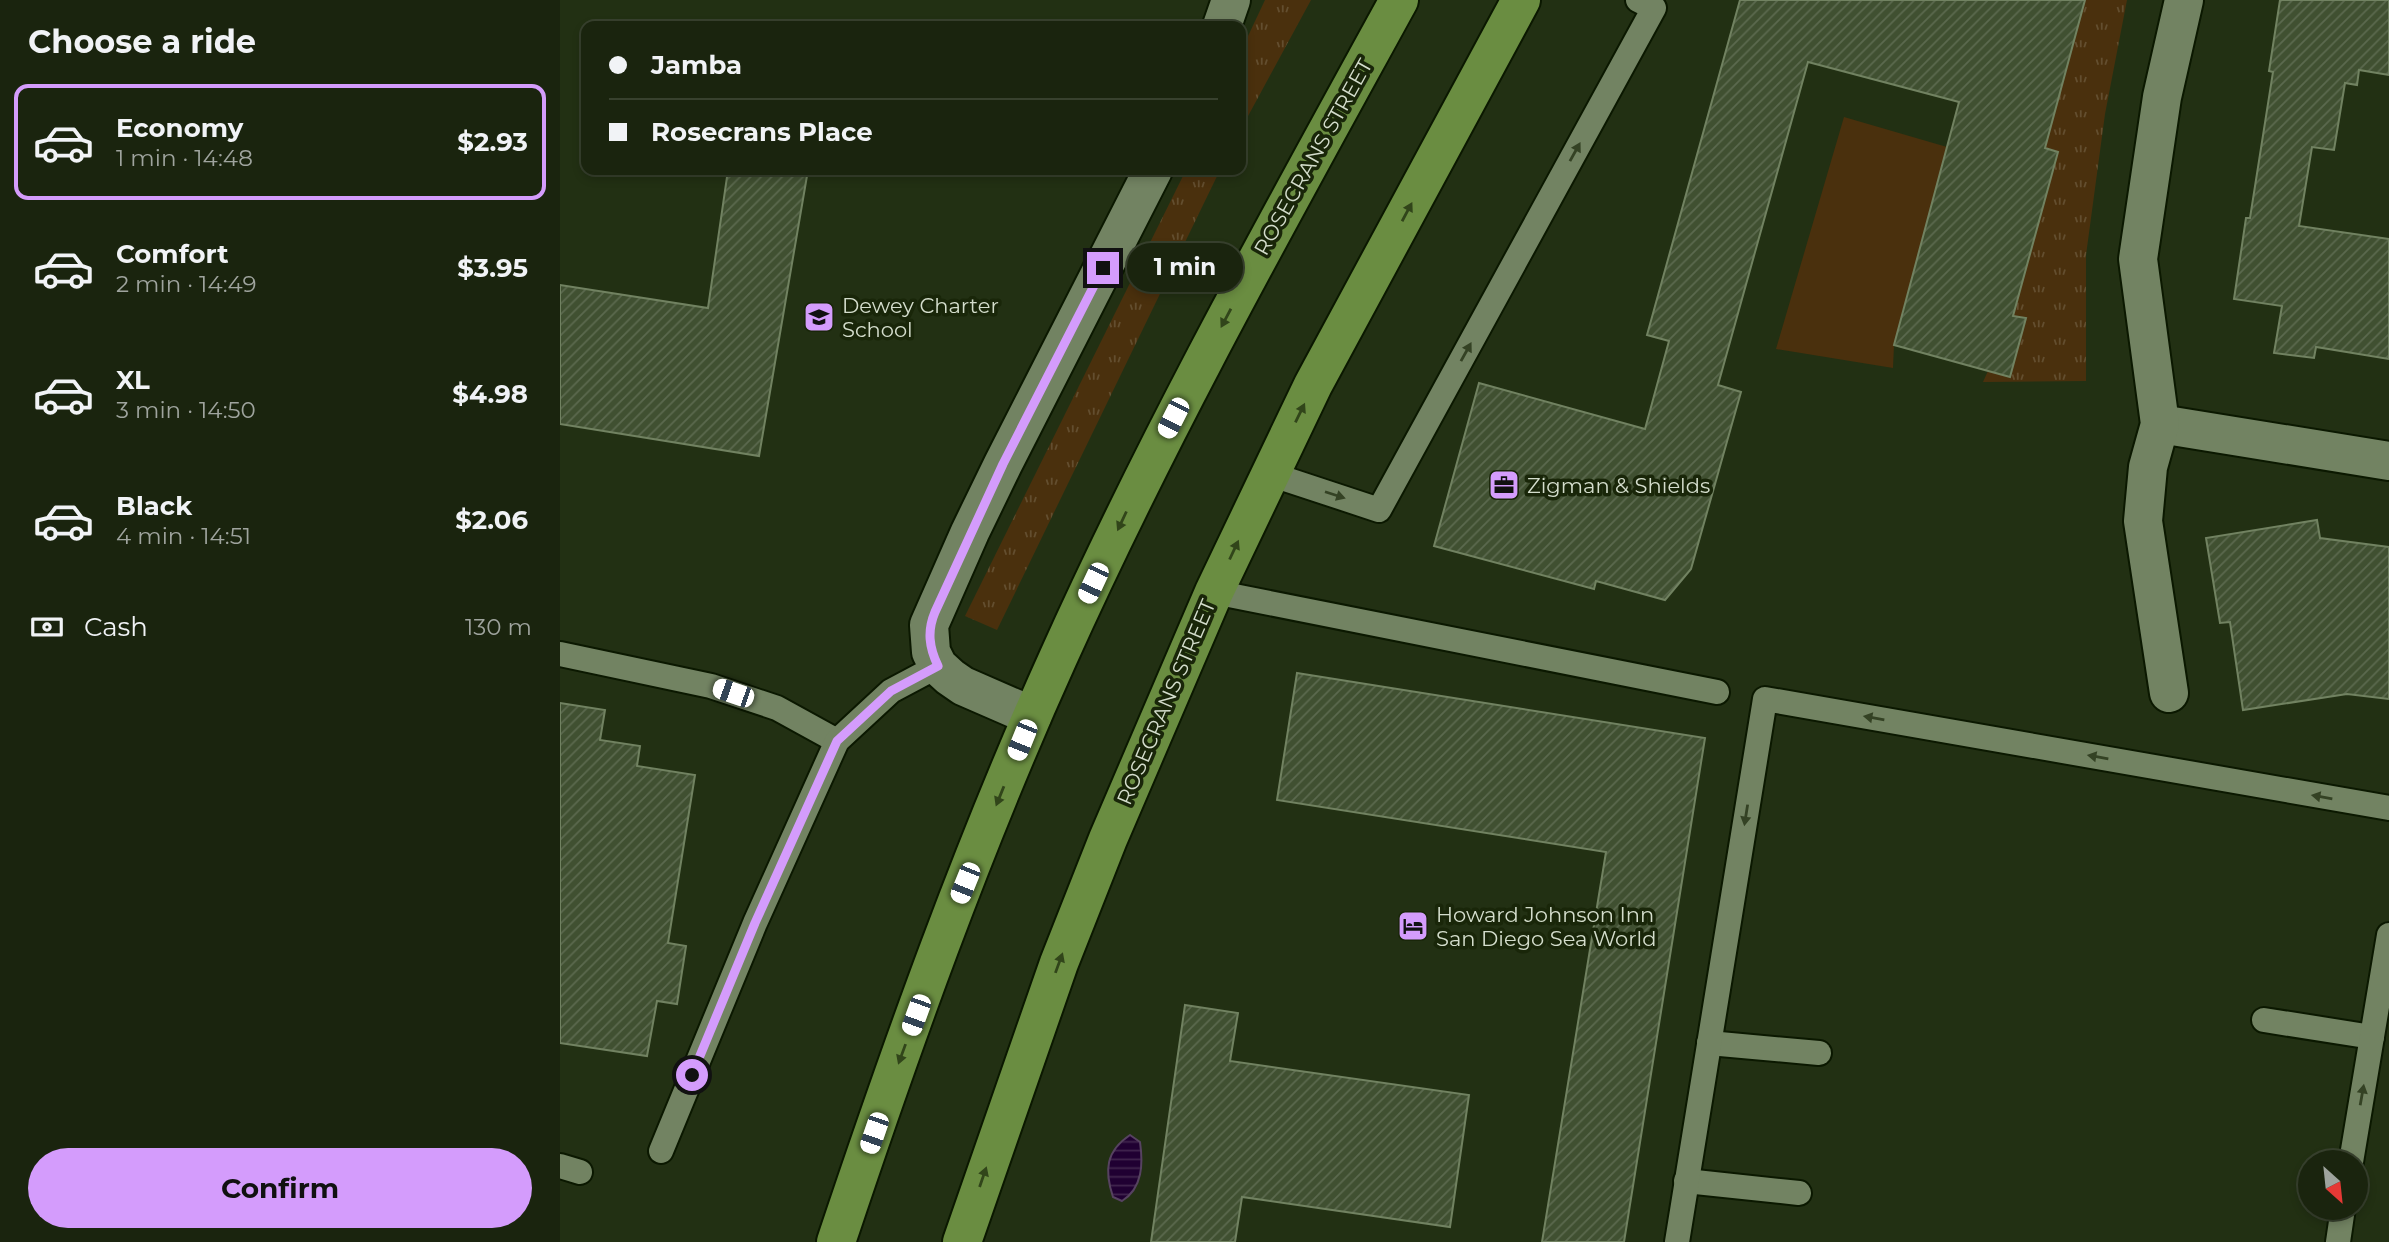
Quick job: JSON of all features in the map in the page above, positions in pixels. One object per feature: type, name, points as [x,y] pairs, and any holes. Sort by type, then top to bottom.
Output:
[{"type":"main road","name":"ROSECRANS STREET","points":[[836,1242],[956,906],[1032,716],[1127,510],[1179,407],[1399,0]]},
{"type":"main road","name":"ROSECRANS STREET","points":[[962,1242],[1059,963],[1108,839],[1214,592],[1313,385],[1521,0]]},
{"type":"street","points":[[1224,21],[1231,0]]},
{"type":"street","points":[[2169,693],[2144,521],[2148,467],[2160,424],[2138,259],[2162,97],[2184,0]]},
{"type":"street","points":[[1032,716],[963,686],[938,666],[931,652],[929,625],[1003,464],[1150,175]]},
{"type":"street","points":[[2160,424],[2389,461]]},
{"type":"lane","points":[[1270,474],[1379,510],[1654,8],[1638,0]]},
{"type":"lane","points":[[1214,592],[1717,692]]},
{"type":"lane","points":[[560,654],[711,685],[776,708],[837,741]]},
{"type":"lane","points":[[661,1151],[755,923],[837,741],[891,691],[938,666]]},
{"type":"lane","points":[[1677,1242],[1765,699],[2389,808]]},
{"type":"lane","points":[[2353,1150],[2389,935]]},
{"type":"lane","points":[[2264,1020],[2372,1037]]},
{"type":"lane","points":[[1709,1043],[1819,1054]]},
{"type":"lane","points":[[1686,1181],[1798,1193]]},
{"type":"lane","points":[[2337,1242],[2341,1220]]},
{"type":"green space","points":[[1265,0],[1311,0],[1246,120],[1246,40]]},
{"type":"green space","points":[[2085,0],[2127,0],[2105,114],[2086,255],[2086,381],[1983,382],[2025,318],[2013,316],[2058,152],[2045,148]]},
{"type":"green space","points":[[1844,117],[1947,147],[1894,345],[1893,368],[1776,349]]},
{"type":"green space","points":[[1184,175],[1218,175],[997,630],[965,616]]},
{"type":"shaded area","points":[[1130,1135],[1140,1142],[1140,1175],[1134,1189],[1122,1201],[1113,1197],[1108,1170],[1116,1148]]},
{"type":"building","points":[[1740,0],[2085,0],[2045,148],[2058,152],[2013,316],[2026,318],[2010,377],[1894,345],[1959,102],[1808,62],[1718,385],[1741,392],[1691,569],[1665,600],[1596,581],[1594,589],[1434,546],[1479,383],[1645,429],[1669,341],[1647,335]]},
{"type":"building","points":[[2280,0],[2389,0],[2389,75],[2359,70],[2357,85],[2345,83],[2334,150],[2312,147],[2299,226],[2389,239],[2389,359],[2316,347],[2314,358],[2274,353],[2282,306],[2234,299],[2273,72],[2269,71]]},
{"type":"building","points":[[727,175],[807,175],[759,456],[560,424],[560,285],[708,308]]},
{"type":"building","points":[[2317,520],[2320,538],[2389,547],[2389,699],[2347,694],[2243,710],[2230,622],[2220,623],[2206,538]]},
{"type":"building","points":[[1297,673],[1705,738],[1624,1242],[1542,1242],[1606,852],[1277,800]]},
{"type":"building","points":[[560,703],[605,710],[600,740],[640,746],[637,766],[695,775],[668,943],[686,946],[677,1004],[657,1001],[647,1056],[560,1043]]},
{"type":"building","points":[[1185,1005],[1238,1013],[1230,1061],[1469,1095],[1450,1227],[1242,1197],[1235,1242],[1151,1242]]},
{"type":"place","name":"Dewey Charter School","points":[[819,317]]},
{"type":"place","name":"Zigman & Shields","points":[[1504,485]]},
{"type":"place","name":"Howard Johnson Inn San Diego Sea World","points":[[1413,926]]},
{"type":"route","points":[[692,1075],[755,923],[837,741],[891,691],[938,666],[931,652],[929,625],[1003,464],[1103,268]]}]
